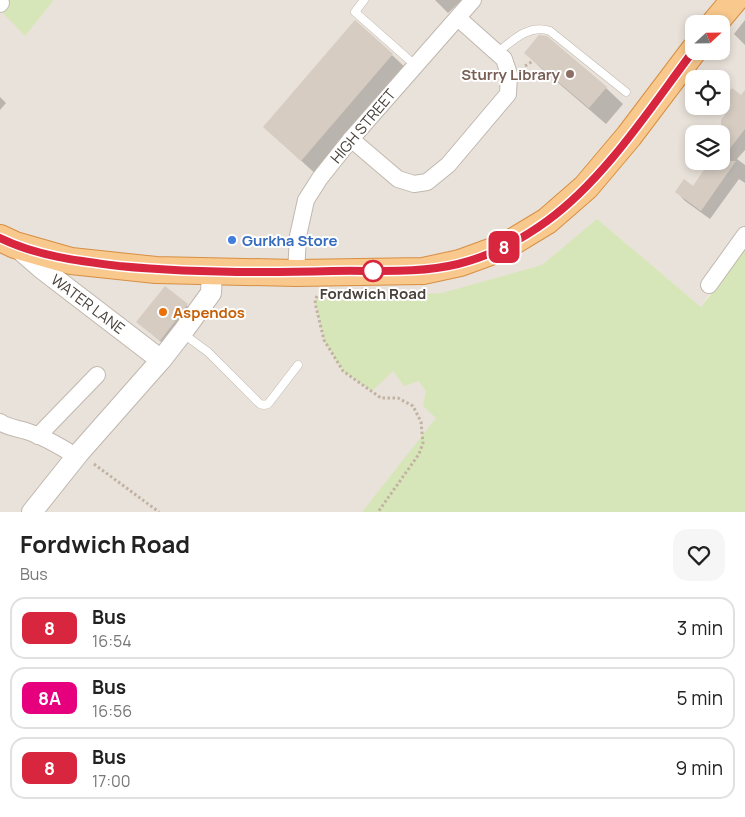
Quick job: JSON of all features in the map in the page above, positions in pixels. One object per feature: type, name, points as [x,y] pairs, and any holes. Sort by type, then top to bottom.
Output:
[{"type":"highway","points":[[722,15],[734,0]]},
{"type":"highway","points":[[8,242],[72,261],[156,270],[296,273],[423,270],[460,263],[504,247],[547,221],[586,187],[629,136],[686,60]]},
{"type":"street","name":"HIGH STREET","points":[[296,273],[298,236],[306,200],[320,178],[351,139],[473,0]]},
{"type":"street","points":[[351,139],[398,179],[414,184],[427,182],[448,165],[508,94],[509,74],[504,59],[458,18]]},
{"type":"street","points":[[709,285],[745,235]]},
{"type":"street","name":"WATER LANE","points":[[8,242],[161,360]]},
{"type":"street","points":[[32,512],[78,455],[161,360],[212,293],[212,272]]},
{"type":"street","points":[[38,436],[97,375]]},
{"type":"street","points":[[0,422],[5,426],[53,442],[78,455]]},
{"type":"lane","points":[[364,0],[355,12],[415,65]]},
{"type":"lane","points":[[498,52],[516,37],[531,30],[542,28],[550,31],[626,92]]},
{"type":"lane","points":[[182,333],[208,352],[260,404],[268,404],[298,365]]},
{"type":"path","points":[[331,271],[315,300],[324,340],[343,371],[381,398],[398,398],[413,406],[421,422],[423,443],[419,454],[378,512]]},
{"type":"path","points":[[78,455],[159,512]]},
{"type":"shaded area","points":[[54,0],[745,0],[745,242],[701,307],[597,220],[363,512],[0,512],[0,10],[25,35]]},
{"type":"green space","points":[[0,0],[54,0],[25,36],[0,10]]},
{"type":"green space","points":[[597,219],[701,307],[745,249],[745,512],[362,512],[436,418],[423,406],[426,391],[419,381],[404,386],[393,371],[372,391],[343,371],[324,340],[315,300],[442,293],[542,265]]},
{"type":"building","points":[[355,20],[393,54],[301,161],[263,127]]},
{"type":"building","name":"Sturry Library","points":[[539,35],[547,36],[607,87],[589,108],[524,53]]},
{"type":"building","points":[[732,88],[741,95],[745,90],[745,129],[730,148],[730,125],[721,125],[721,120],[725,115],[730,115],[730,91]]},
{"type":"building","points":[[730,161],[736,161],[730,170]]},
{"type":"building","points":[[704,170],[730,170],[701,211],[675,192],[684,179],[693,186]]},
{"type":"building","name":"Aspendos","points":[[165,286],[188,304],[160,341],[136,322]]},
{"type":"bus line","name":"8","points":[[0,238],[16,246],[72,261],[156,270],[296,273],[423,270],[460,263],[504,247],[547,221],[586,187],[629,136],[686,60]]},
{"type":"place","name":"Sturry Library","points":[[570,74]]},
{"type":"place","name":"Gurkha Store","points":[[232,240]]},
{"type":"place","name":"Fordwich Road","points":[[373,271]]},
{"type":"place","name":"Aspendos","points":[[163,312]]}]
